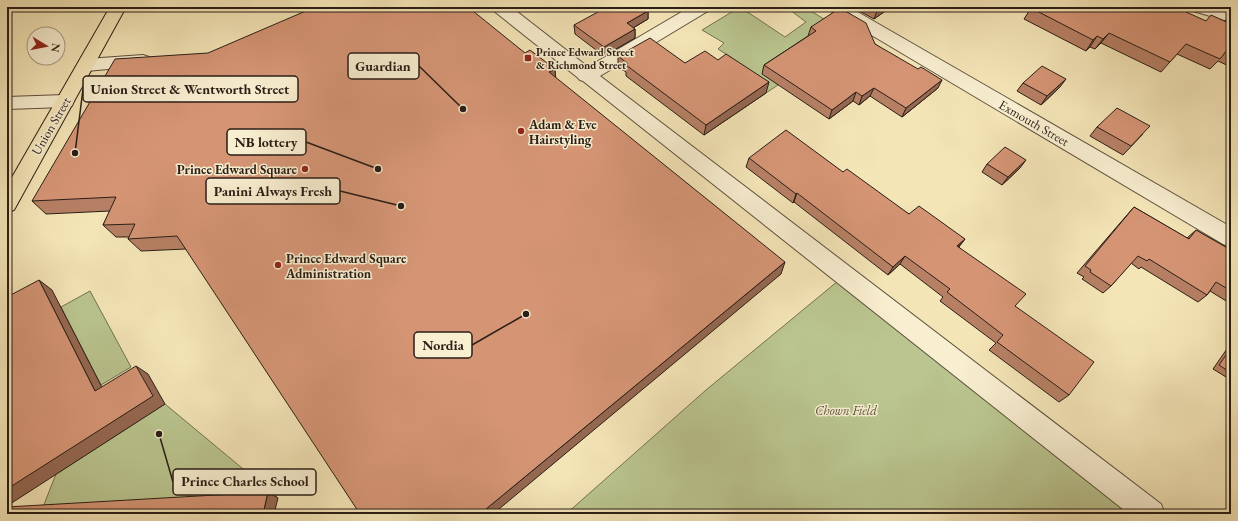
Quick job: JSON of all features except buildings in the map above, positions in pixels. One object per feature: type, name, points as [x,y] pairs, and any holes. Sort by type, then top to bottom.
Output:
[{"type":"main road","name":"Union Street","points":[[7,204],[118,7]]},
{"type":"street","points":[[500,7],[586,76],[1151,514]]},
{"type":"street","points":[[586,76],[702,7]]},
{"type":"street","name":"Exmouth Street","points":[[837,7],[1231,238]]},
{"type":"street","points":[[1199,7],[1231,17]]},
{"type":"street","points":[[87,64],[159,60]]},
{"type":"street","points":[[7,103],[65,101]]},
{"type":"green space","points":[[740,7],[785,37],[806,22],[786,7],[804,7],[829,22],[781,83],[766,93],[754,85],[732,58],[718,49],[724,43],[702,30]]},
{"type":"green space","name":"Chown Field","points":[[844,276],[1151,514],[566,514],[706,390]]},
{"type":"green space","points":[[90,291],[131,367],[101,385],[61,307]]},
{"type":"green space","points":[[165,404],[278,498],[41,512],[56,474]]},
{"type":"place","name":"Prince Edward Street & Richmond Street","points":[[528,58]]},
{"type":"place","name":"Guardian","points":[[463,109]]},
{"type":"place","name":"Adam & Eve Hairstyling","points":[[521,131]]},
{"type":"place","name":"Union Street & Wentworth Street","points":[[75,153]]},
{"type":"place","name":"Prince Edward Square","points":[[305,169]]},
{"type":"place","name":"NB lottery","points":[[378,169]]},
{"type":"place","name":"Panini Always Fresh","points":[[401,206]]},
{"type":"place","name":"Prince Edward Square Administration","points":[[278,265]]},
{"type":"place","name":"Nordia","points":[[526,314]]},
{"type":"place","name":"Prince Charles School","points":[[159,434]]}]
